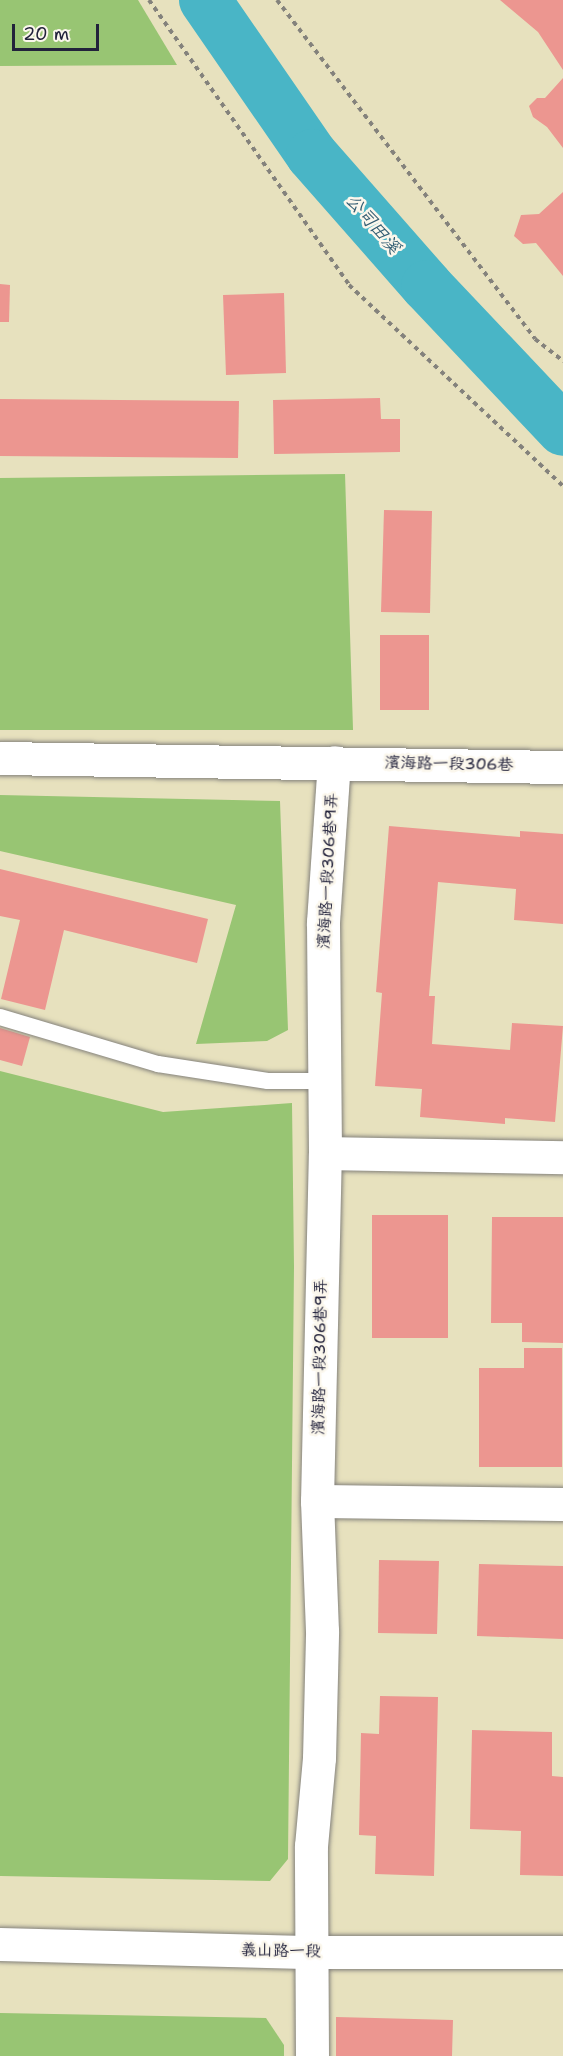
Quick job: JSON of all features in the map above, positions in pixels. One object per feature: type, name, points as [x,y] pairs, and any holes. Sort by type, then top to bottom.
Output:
[{"type":"street","name":"濱海路一段306巷","points":[[0,758],[563,767]]},
{"type":"street","name":"濱海路一段306巷9弄","points":[[312,2056],[314,1952],[310,1846],[319,1758],[322,1631],[317,1501],[325,1153],[323,922],[334,762]]},
{"type":"street","points":[[325,1153],[563,1157]]},
{"type":"street","points":[[317,1501],[563,1504]]},
{"type":"street","name":"義山路一段","points":[[0,1944],[314,1952],[563,1952]]},
{"type":"lane","points":[[0,1017],[158,1064],[268,1081],[324,1082]]},
{"type":"path","points":[[149,0],[349,285],[563,486]]},
{"type":"path","points":[[277,0],[535,339],[563,361]]},
{"type":"green space","points":[[0,0],[138,0],[177,65],[0,66]]},
{"type":"green space","points":[[345,474],[353,730],[0,730],[0,478]]},
{"type":"green space","points":[[0,795],[280,801],[288,1030],[267,1041],[196,1044],[236,905],[0,851]]},
{"type":"green space","points":[[0,1071],[163,1112],[292,1103],[294,1267],[288,1859],[270,1881],[0,1876]]},
{"type":"green space","points":[[0,2013],[266,2018],[284,2045],[284,2056],[0,2056]]},
{"type":"building","points":[[500,0],[563,0],[563,70],[538,32]]},
{"type":"building","points":[[563,78],[563,148],[547,127],[533,117],[529,106],[537,98],[545,98]]},
{"type":"building","points":[[563,192],[563,276],[536,243],[523,244],[514,236],[521,215],[539,214]]},
{"type":"building","points":[[0,284],[10,285],[9,322],[0,322]]},
{"type":"building","points":[[284,293],[286,373],[226,375],[223,295]]},
{"type":"building","points":[[380,398],[381,419],[400,419],[400,452],[274,454],[273,400]]},
{"type":"building","points":[[0,399],[239,401],[238,458],[0,456]]},
{"type":"building","points":[[384,510],[432,511],[430,613],[381,612]]},
{"type":"building","points":[[380,635],[429,635],[429,710],[380,710]]},
{"type":"building","points":[[389,826],[520,837],[520,831],[563,834],[563,924],[514,920],[516,889],[438,882],[429,996],[435,996],[432,1044],[510,1050],[512,1023],[563,1026],[555,1122],[505,1118],[505,1124],[420,1117],[422,1089],[375,1086],[382,993],[376,992]]},
{"type":"building","points":[[0,869],[208,919],[197,963],[64,930],[45,1010],[1,999],[20,920],[0,916]]},
{"type":"building","points":[[0,1028],[30,1037],[22,1066],[0,1060]]},
{"type":"building","points":[[372,1215],[448,1215],[448,1338],[372,1338]]},
{"type":"building","points":[[492,1217],[563,1217],[563,1343],[522,1342],[522,1323],[491,1323]]},
{"type":"building","points":[[524,1348],[562,1348],[562,1467],[479,1467],[479,1368],[524,1368]]},
{"type":"building","points":[[379,1560],[439,1561],[437,1634],[378,1633]]},
{"type":"building","points":[[479,1564],[563,1566],[563,1639],[477,1636]]},
{"type":"building","points":[[380,1696],[438,1697],[434,1876],[375,1874],[376,1836],[359,1835],[361,1733],[379,1734]]},
{"type":"building","points":[[472,1730],[552,1732],[552,1776],[563,1777],[563,1876],[520,1875],[521,1831],[470,1829]]},
{"type":"building","points":[[336,2017],[453,2020],[452,2056],[336,2056]]},
{"type":"waterway","name":"公司田溪","points":[[205,0],[312,155],[427,286],[563,430]]}]
